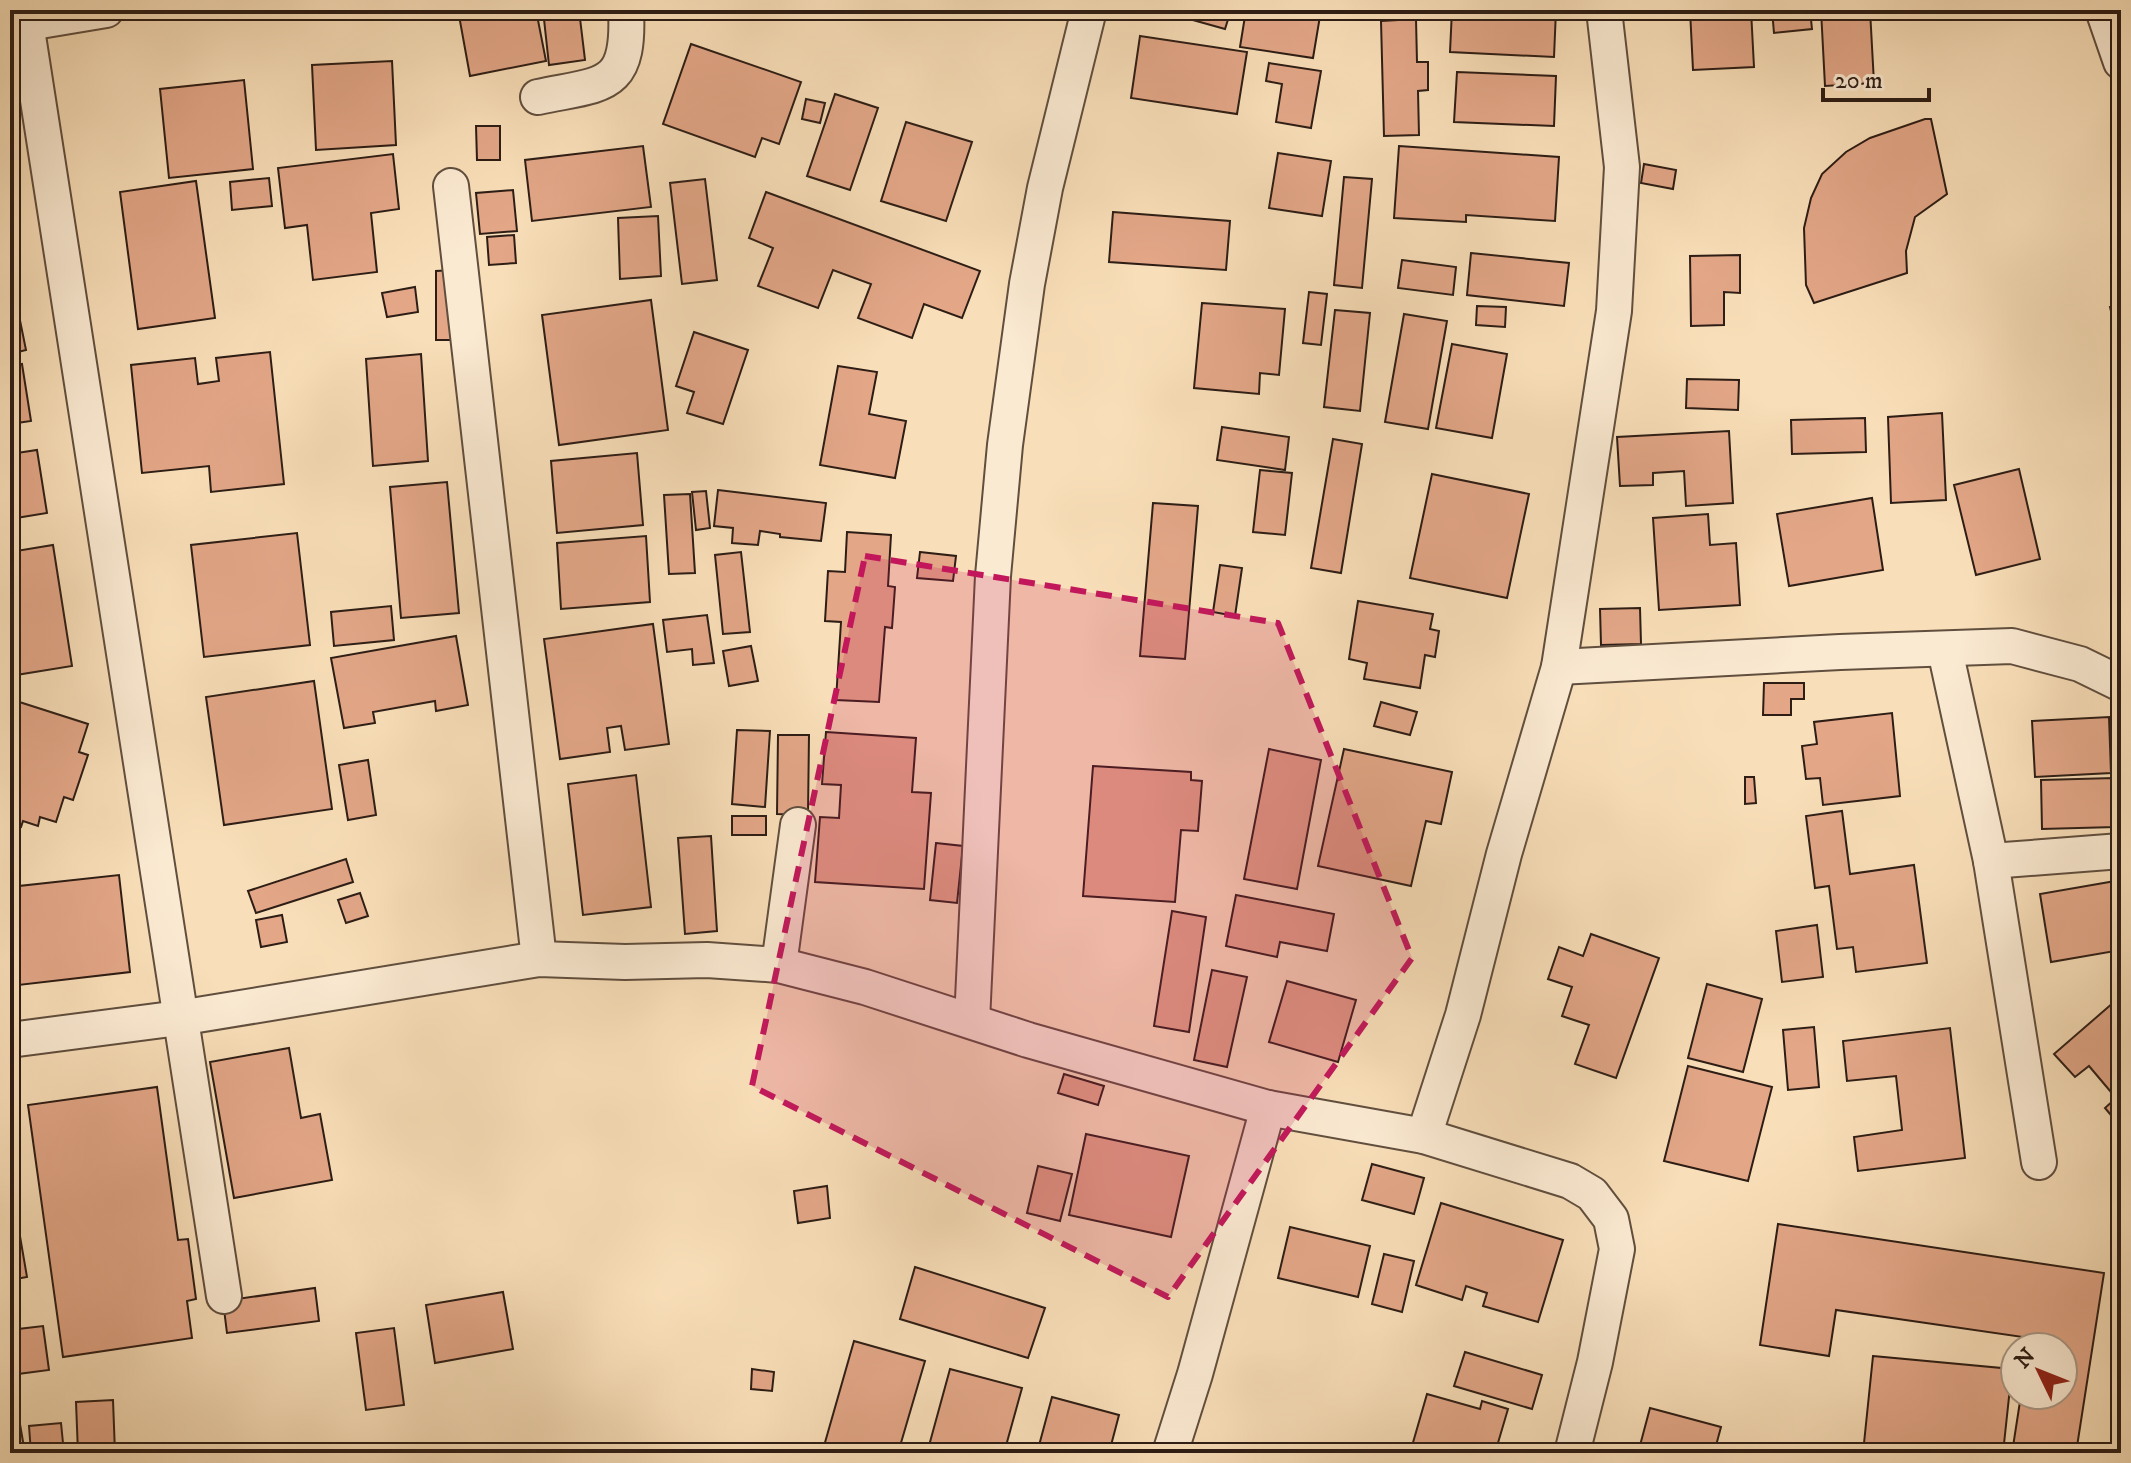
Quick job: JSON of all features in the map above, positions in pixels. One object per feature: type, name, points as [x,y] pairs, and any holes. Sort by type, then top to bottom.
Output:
[{"type":"street","points":[[106,10],[18,25],[224,1296]]},
{"type":"street","points":[[538,97],[605,83],[621,65],[628,41],[626,10]]},
{"type":"street","points":[[972,1021],[993,576],[1005,445],[1027,284],[1045,188],[1089,10]]},
{"type":"street","points":[[1424,1136],[1463,1015],[1504,854],[1559,667],[1614,311],[1622,167],[1604,10]]},
{"type":"street","points":[[2103,10],[2121,62]]},
{"type":"street","points":[[451,186],[539,959]]},
{"type":"street","points":[[1559,667],[2012,646],[2080,664],[2121,684]]},
{"type":"street","points":[[1945,650],[1991,861],[2039,1162]]},
{"type":"street","points":[[779,965],[798,825]]},
{"type":"street","points":[[1991,861],[2121,851]]},
{"type":"street","points":[[10,1040],[179,1018],[539,959],[625,962],[707,960],[779,965],[865,987],[1078,1055],[1268,1108],[1424,1136],[1570,1181],[1592,1194],[1611,1219],[1617,1249],[1595,1362],[1572,1453]]},
{"type":"street","points":[[1170,1453],[1195,1374],[1268,1108]]},
{"type":"highlighted area","points":[[865,556],[1278,623],[1412,958],[1168,1297],[752,1086]]},
{"type":"building","points":[[458,10],[536,10],[546,61],[470,76]]},
{"type":"building","points":[[543,10],[579,10],[585,60],[549,65]]},
{"type":"building","points":[[1157,10],[1231,10],[1225,29]]},
{"type":"building","points":[[1246,10],[1321,10],[1313,58],[1240,47]]},
{"type":"building","points":[[1452,10],[1556,10],[1554,57],[1450,52]]},
{"type":"building","points":[[1690,10],[1751,10],[1754,67],[1693,70]]},
{"type":"building","points":[[1772,10],[1810,10],[1812,29],[1774,33]]},
{"type":"building","points":[[1821,10],[1870,10],[1874,83],[1825,86]]},
{"type":"building","points":[[1416,19],[1417,62],[1428,62],[1428,90],[1418,91],[1419,135],[1384,136],[1381,21]]},
{"type":"building","points":[[1140,36],[1247,52],[1237,114],[1131,98]]},
{"type":"building","points":[[691,44],[801,82],[779,144],[762,138],[755,157],[663,124]]},
{"type":"building","points":[[392,61],[396,145],[316,150],[312,65]]},
{"type":"building","points":[[1269,63],[1321,71],[1311,128],[1276,122],[1282,84],[1266,81]]},
{"type":"building","points":[[1457,72],[1556,76],[1554,126],[1454,122]]},
{"type":"building","points":[[244,80],[253,169],[169,178],[160,89]]},
{"type":"building","points":[[835,94],[878,108],[850,190],[807,176]]},
{"type":"building","points":[[806,99],[825,103],[820,123],[802,119]]},
{"type":"building","points":[[1931,119],[1947,194],[1915,217],[1906,251],[1907,273],[1814,303],[1806,285],[1804,228],[1811,198],[1822,174],[1846,152],[1870,138]]},
{"type":"building","points":[[906,122],[972,142],[946,221],[881,201]]},
{"type":"building","points":[[476,126],[500,126],[500,160],[477,160]]},
{"type":"building","points":[[643,146],[651,207],[532,221],[525,160]]},
{"type":"building","points":[[1399,146],[1559,157],[1555,221],[1466,215],[1466,222],[1394,218]]},
{"type":"building","points":[[1278,153],[1331,161],[1322,216],[1269,208]]},
{"type":"building","points":[[393,154],[399,209],[371,213],[377,272],[313,280],[307,225],[285,228],[278,168]]},
{"type":"building","points":[[1644,164],[1676,170],[1673,189],[1641,183]]},
{"type":"building","points":[[1344,177],[1372,179],[1362,288],[1334,285]]},
{"type":"building","points":[[269,178],[272,206],[232,210],[230,182]]},
{"type":"building","points":[[705,179],[717,280],[682,284],[670,183]]},
{"type":"building","points":[[196,181],[215,318],[138,329],[120,192]]},
{"type":"building","points":[[513,190],[517,231],[480,234],[476,193]]},
{"type":"building","points":[[766,192],[980,271],[962,318],[924,304],[912,338],[858,318],[871,284],[833,270],[818,308],[758,286],[773,248],[749,238]]},
{"type":"building","points":[[1113,212],[1230,221],[1226,270],[1109,262]]},
{"type":"building","points":[[658,216],[661,276],[620,279],[618,218]]},
{"type":"building","points":[[514,235],[516,263],[489,265],[487,237]]},
{"type":"building","points":[[1471,253],[1569,263],[1564,306],[1467,295]]},
{"type":"building","points":[[1740,255],[1740,293],[1724,292],[1724,325],[1691,326],[1690,256]]},
{"type":"building","points":[[1402,260],[1456,267],[1453,295],[1398,288]]},
{"type":"building","points":[[454,270],[454,340],[436,340],[436,271]]},
{"type":"building","points":[[10,271],[26,350],[10,354]]},
{"type":"building","points":[[415,287],[418,312],[387,317],[382,293]]},
{"type":"building","points":[[1309,292],[1327,294],[1321,345],[1303,343]]},
{"type":"building","points":[[651,300],[668,430],[559,445],[542,315]]},
{"type":"building","points":[[1202,303],[1285,309],[1279,375],[1260,373],[1259,394],[1194,388]]},
{"type":"building","points":[[2121,304],[2121,332],[2116,333],[2110,307]]},
{"type":"building","points":[[1477,306],[1506,307],[1505,327],[1476,325]]},
{"type":"building","points":[[1335,310],[1370,313],[1360,411],[1324,407]]},
{"type":"building","points":[[1404,314],[1447,321],[1428,429],[1385,422]]},
{"type":"building","points":[[694,332],[748,350],[723,424],[687,413],[694,392],[676,386]]},
{"type":"building","points":[[1452,344],[1507,354],[1492,438],[1436,428]]},
{"type":"building","points":[[270,352],[284,484],[211,492],[209,466],[142,473],[131,365],[195,358],[198,384],[219,381],[216,358]]},
{"type":"building","points":[[421,354],[428,461],[373,466],[366,359]]},
{"type":"building","points":[[22,364],[31,421],[10,424],[10,366]]},
{"type":"building","points":[[838,366],[877,372],[869,414],[906,421],[895,478],[820,465]]},
{"type":"building","points":[[1687,379],[1739,380],[1738,410],[1686,408]]},
{"type":"building","points":[[1942,413],[1946,500],[1891,503],[1888,417]]},
{"type":"building","points":[[1865,418],[1866,452],[1792,454],[1791,420]]},
{"type":"building","points":[[1222,427],[1289,437],[1285,470],[1217,460]]},
{"type":"building","points":[[1729,431],[1733,503],[1686,506],[1684,471],[1653,473],[1653,485],[1620,486],[1617,437]]},
{"type":"building","points":[[1333,439],[1362,444],[1341,573],[1311,568]]},
{"type":"building","points":[[37,450],[47,513],[10,519],[10,454]]},
{"type":"building","points":[[637,453],[643,525],[557,533],[551,461]]},
{"type":"building","points":[[2019,469],[2040,559],[1976,575],[1954,485]]},
{"type":"building","points":[[1260,470],[1292,473],[1285,535],[1253,532]]},
{"type":"building","points":[[1432,474],[1529,494],[1507,598],[1410,578]]},
{"type":"building","points":[[447,482],[459,613],[401,618],[390,487]]},
{"type":"building","points":[[718,490],[826,503],[821,541],[780,537],[780,534],[760,531],[758,545],[732,543],[733,528],[714,526]]},
{"type":"building","points":[[706,491],[710,528],[696,530],[692,492]]},
{"type":"building","points":[[690,494],[695,573],[669,574],[664,495]]},
{"type":"building","points":[[1872,498],[1883,570],[1789,586],[1777,514]]},
{"type":"building","points":[[1153,503],[1198,506],[1185,659],[1140,656]]},
{"type":"building","points":[[1708,514],[1710,545],[1736,543],[1740,605],[1659,610],[1653,518]]},
{"type":"building","points":[[847,532],[891,535],[888,586],[895,587],[892,628],[885,627],[879,702],[836,700],[841,622],[825,621],[828,571],[845,572]]},
{"type":"building","points":[[297,533],[310,645],[204,657],[191,545]]},
{"type":"building","points":[[646,536],[650,602],[561,609],[557,543]]},
{"type":"building","points":[[53,545],[72,666],[10,676],[10,552]]},
{"type":"building","points":[[741,552],[750,632],[723,634],[715,555]]},
{"type":"building","points":[[920,552],[956,556],[953,581],[917,578]]},
{"type":"building","points":[[1220,565],[1242,568],[1235,616],[1213,612]]},
{"type":"building","points":[[1358,601],[1433,614],[1430,629],[1439,631],[1435,657],[1425,655],[1420,688],[1364,679],[1367,663],[1349,659]]},
{"type":"building","points":[[391,606],[394,640],[334,646],[331,612]]},
{"type":"building","points":[[1640,608],[1641,644],[1601,645],[1600,609]]},
{"type":"building","points":[[707,615],[714,663],[693,665],[692,649],[667,652],[663,620]]},
{"type":"building","points":[[653,624],[669,744],[625,750],[621,726],[607,728],[610,752],[560,759],[544,639]]},
{"type":"building","points":[[456,636],[468,705],[436,711],[435,701],[373,712],[375,723],[344,728],[331,658]]},
{"type":"building","points":[[751,646],[758,681],[729,686],[723,651]]},
{"type":"building","points":[[314,681],[332,809],[224,825],[206,697]]},
{"type":"building","points":[[1764,683],[1804,683],[1804,699],[1791,699],[1791,715],[1763,715]]},
{"type":"building","points":[[10,699],[88,724],[79,752],[88,755],[73,800],[64,797],[56,822],[40,817],[38,826],[23,821],[21,827],[10,824]]},
{"type":"building","points":[[1381,702],[1417,712],[1410,735],[1374,726]]},
{"type":"building","points":[[1892,713],[1900,796],[1823,805],[1820,778],[1806,779],[1802,746],[1817,744],[1814,722]]},
{"type":"building","points":[[2109,717],[2111,773],[2035,777],[2032,721]]},
{"type":"building","points":[[737,730],[770,731],[765,807],[732,804]]},
{"type":"building","points":[[826,732],[916,738],[912,792],[931,793],[924,889],[815,882],[820,817],[839,818],[841,785],[822,784]]},
{"type":"building","points":[[778,735],[809,735],[808,815],[777,814]]},
{"type":"building","points":[[1269,749],[1321,760],[1297,889],[1244,879]]},
{"type":"building","points":[[1344,749],[1452,772],[1441,824],[1426,821],[1411,886],[1318,866]]},
{"type":"building","points":[[368,760],[376,815],[348,820],[339,765]]},
{"type":"building","points":[[1093,766],[1191,772],[1191,780],[1202,781],[1198,831],[1181,830],[1175,902],[1083,896]]},
{"type":"building","points":[[636,775],[651,907],[583,915],[568,784]]},
{"type":"building","points":[[1745,777],[1754,777],[1756,803],[1745,804]]},
{"type":"building","points":[[2114,778],[2115,827],[2042,829],[2041,780]]},
{"type":"building","points":[[1842,811],[1850,874],[1914,865],[1927,963],[1856,972],[1853,947],[1837,949],[1829,886],[1815,888],[1806,816]]},
{"type":"building","points":[[732,816],[766,816],[766,835],[732,835]]},
{"type":"building","points":[[711,836],[717,931],[685,934],[678,838]]},
{"type":"building","points":[[936,843],[963,846],[957,903],[930,900]]},
{"type":"building","points":[[346,859],[353,882],[256,913],[248,891]]},
{"type":"building","points":[[119,875],[130,972],[10,986],[10,887]]},
{"type":"building","points":[[2121,880],[2121,950],[2051,962],[2040,894]]},
{"type":"building","points":[[360,893],[368,916],[346,923],[338,900]]},
{"type":"building","points":[[1236,895],[1334,914],[1327,951],[1280,942],[1277,957],[1226,946]]},
{"type":"building","points":[[1172,911],[1206,917],[1189,1032],[1154,1026]]},
{"type":"building","points":[[282,915],[287,942],[261,947],[256,920]]},
{"type":"building","points":[[1817,925],[1823,977],[1782,982],[1776,931]]},
{"type":"building","points":[[1591,934],[1659,958],[1616,1078],[1575,1064],[1589,1025],[1562,1016],[1572,987],[1548,979],[1559,947],[1583,956]]},
{"type":"building","points":[[1212,970],[1247,977],[1227,1067],[1194,1060]]},
{"type":"building","points":[[1287,981],[1356,1000],[1338,1062],[1269,1042]]},
{"type":"building","points":[[1707,984],[1762,999],[1743,1072],[1688,1058]]},
{"type":"building","points":[[2121,996],[2121,1127],[2105,1108],[2116,1098],[2089,1066],[2075,1077],[2054,1054]]},
{"type":"building","points":[[1814,1027],[1819,1087],[1788,1090],[1783,1030]]},
{"type":"building","points":[[1950,1028],[1965,1158],[1858,1171],[1854,1137],[1902,1130],[1896,1076],[1847,1081],[1843,1041]]},
{"type":"building","points":[[289,1048],[301,1118],[320,1114],[332,1180],[234,1198],[210,1062]]},
{"type":"building","points":[[1688,1066],[1772,1087],[1748,1181],[1664,1161]]},
{"type":"building","points":[[1064,1074],[1104,1086],[1098,1105],[1058,1093]]},
{"type":"building","points":[[157,1087],[178,1240],[188,1239],[196,1299],[187,1301],[192,1338],[63,1357],[28,1105]]},
{"type":"building","points":[[1086,1134],[1189,1156],[1171,1237],[1069,1215]]},
{"type":"building","points":[[1372,1164],[1424,1178],[1414,1214],[1362,1200]]},
{"type":"building","points":[[1038,1166],[1072,1174],[1060,1221],[1027,1213]]},
{"type":"building","points":[[10,1178],[27,1277],[10,1280]]},
{"type":"building","points":[[827,1186],[830,1218],[798,1223],[794,1191]]},
{"type":"building","points":[[1441,1203],[1563,1240],[1538,1322],[1483,1306],[1487,1293],[1466,1286],[1462,1300],[1416,1285]]},
{"type":"building","points":[[1778,1224],[2104,1273],[2076,1453],[2012,1453],[2019,1411],[2079,1411],[2079,1331],[1999,1331],[1999,1334],[1836,1310],[1829,1356],[1760,1345]]},
{"type":"building","points":[[1290,1227],[1370,1246],[1358,1297],[1278,1278]]},
{"type":"building","points":[[1384,1254],[1414,1261],[1402,1312],[1372,1304]]},
{"type":"building","points":[[915,1267],[1045,1308],[1028,1358],[900,1319]]},
{"type":"building","points":[[315,1288],[319,1321],[227,1333],[223,1301]]},
{"type":"building","points":[[503,1292],[513,1349],[435,1363],[426,1305]]},
{"type":"building","points":[[43,1326],[49,1370],[10,1375],[10,1330]]},
{"type":"building","points":[[394,1328],[404,1405],[366,1410],[356,1333]]},
{"type":"building","points":[[854,1341],[925,1361],[898,1453],[822,1453]]},
{"type":"building","points":[[1465,1352],[1542,1375],[1532,1409],[1454,1386]]},
{"type":"building","points":[[1873,1356],[1999,1368],[1999,1411],[2008,1411],[2003,1453],[1863,1453]]},
{"type":"building","points":[[752,1369],[774,1372],[772,1391],[751,1389]]},
{"type":"building","points":[[950,1369],[1022,1388],[1004,1453],[927,1453]]},
{"type":"building","points":[[1427,1394],[1480,1409],[1482,1401],[1508,1409],[1495,1453],[1410,1453]]},
{"type":"building","points":[[1052,1397],[1119,1415],[1109,1453],[1037,1453]]},
{"type":"building","points":[[113,1400],[115,1453],[78,1453],[76,1402]]},
{"type":"building","points":[[17,1407],[25,1453],[10,1453],[10,1408]]},
{"type":"building","points":[[1650,1408],[1721,1427],[1714,1453],[1638,1453]]},
{"type":"building","points":[[61,1423],[64,1453],[31,1453],[29,1426]]}]
